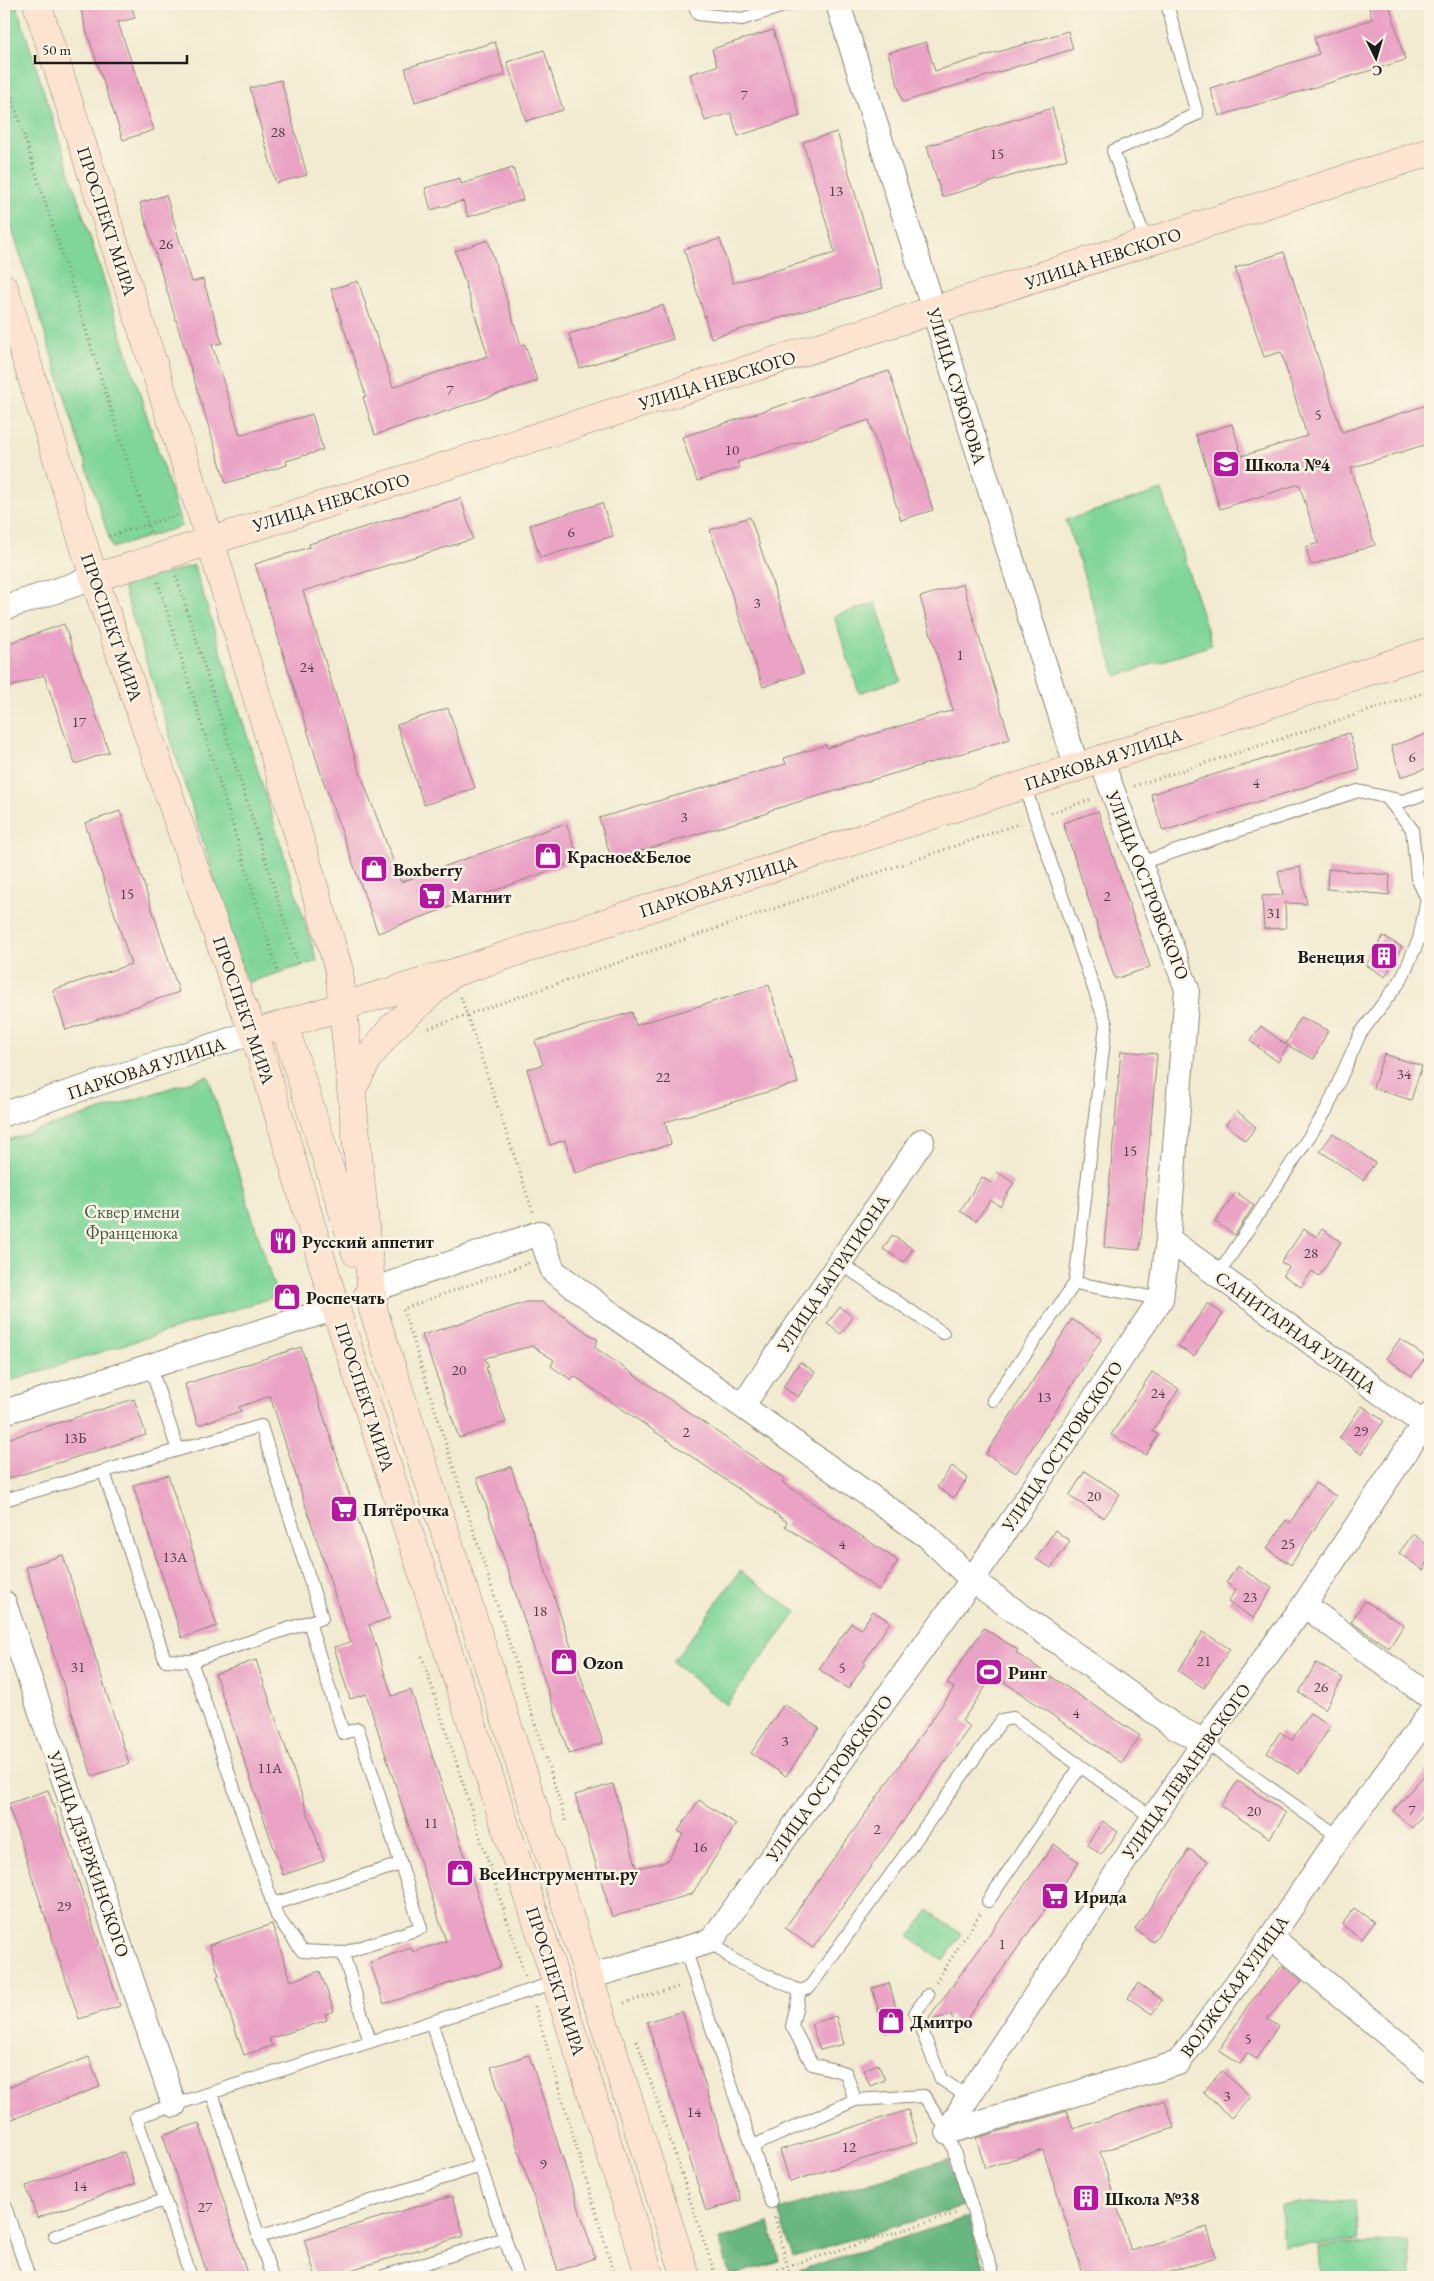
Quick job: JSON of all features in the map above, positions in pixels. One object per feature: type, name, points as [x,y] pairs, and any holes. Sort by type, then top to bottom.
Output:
[{"type":"main road","name":"ПРОСПЕКТ МИРА","points":[[37,4],[210,540],[339,970],[373,1301]]},
{"type":"main road","name":"УЛИЦА НЕВСКОГО","points":[[94,578],[934,312],[1430,152]]},
{"type":"main road","name":"ПРОСПЕКТ МИРА","points":[[4,288],[94,578],[237,992],[254,1032],[336,1308],[556,1982],[650,2277]]},
{"type":"main road","name":"ПАРКОВАЯ УЛИЦА","points":[[254,1032],[342,1008],[453,973],[1430,651]]},
{"type":"main road","points":[[350,1091],[369,1057],[392,1028],[453,973]]},
{"type":"main road","name":"ПРОСПЕКТ МИРА","points":[[284,1024],[373,1301],[601,1974],[686,2277]]},
{"type":"street","name":"УЛИЦА СУВОРОВА","points":[[838,4],[934,312],[1089,764]]},
{"type":"street","name":"УЛИЦА НЕВСКОГО","points":[[4,608],[94,578]]},
{"type":"street","name":"УЛИЦА ОСТРОВСКОГО","points":[[711,1941],[972,1580],[1161,1299],[1168,1239],[1187,989],[1113,792],[1089,764]]},
{"type":"street","name":"ПАРКОВАЯ УЛИЦА","points":[[4,1114],[254,1032]]},
{"type":"street","name":"УЛИЦА БАГРАТИОНА","points":[[743,1405],[922,1141]]},
{"type":"street","points":[[373,1301],[540,1233],[553,1271],[611,1314],[927,1536],[972,1580],[1174,1726],[1205,1742]]},
{"type":"street","name":"САНИТАРНАЯ УЛИЦА","points":[[1168,1239],[1427,1420]]},
{"type":"street","points":[[4,1412],[336,1308]]},
{"type":"street","name":"УЛИЦА ЛЕВАНЕВСКОГО","points":[[948,2132],[968,2097],[1153,1818],[1205,1742],[1304,1605],[1427,1420]]},
{"type":"street","name":"УЛИЦА ДЗЕРЖИНСКОГО","points":[[4,1604],[174,2105]]},
{"type":"street","points":[[1304,1605],[1430,1697]]},
{"type":"street","name":"ВОЛЖСКАЯ УЛИЦА","points":[[948,2132],[1178,2064],[1272,1937],[1339,1837],[1430,1714]]},
{"type":"street","points":[[1272,1937],[1430,2070]]},
{"type":"street","points":[[601,1974],[711,1941]]},
{"type":"lane","points":[[694,4],[698,14],[742,19],[790,4]]},
{"type":"lane","points":[[1147,244],[1113,152],[1197,114],[1167,4]]},
{"type":"lane","points":[[993,1400],[1075,1283],[1106,1024],[1024,785]]},
{"type":"lane","points":[[1140,863],[1358,791],[1403,801],[1430,792]]},
{"type":"lane","points":[[1218,1275],[1326,1111],[1360,1034],[1401,980],[1419,939],[1427,900],[1417,878],[1412,829],[1388,798]]},
{"type":"lane","points":[[840,1263],[943,1333]]},
{"type":"lane","points":[[1075,1283],[1161,1299]]},
{"type":"lane","points":[[150,1366],[178,1450]]},
{"type":"lane","points":[[4,1500],[261,1426],[322,1618],[191,1662],[166,1660],[104,1472]]},
{"type":"lane","points":[[191,1662],[278,1916],[302,1951],[343,1953],[421,1928],[358,1729],[342,1734],[309,1622]]},
{"type":"lane","points":[[711,1941],[733,1960],[800,1991],[809,1988],[1002,1720],[1013,1718],[1153,1818]]},
{"type":"lane","points":[[1205,1742],[1339,1837]]},
{"type":"lane","points":[[988,1901],[1080,1767]]},
{"type":"lane","points":[[274,1904],[401,1864]]},
{"type":"lane","points":[[685,1949],[771,2202]]},
{"type":"lane","points":[[343,1953],[370,2042]]},
{"type":"lane","points":[[191,2277],[136,2118],[556,1982]]},
{"type":"lane","points":[[800,1991],[792,2026],[812,2064],[846,2073],[855,2100]]},
{"type":"lane","points":[[928,1995],[915,2013],[941,2080],[968,2097]]},
{"type":"lane","points":[[431,2022],[518,2277]]},
{"type":"lane","points":[[212,2093],[272,2277]]},
{"type":"lane","points":[[753,2146],[855,2100],[924,2096],[948,2132],[994,2277]]},
{"type":"lane","points":[[259,2237],[480,2166]]},
{"type":"lane","points":[[55,2236],[164,2200]]},
{"type":"lane","points":[[4,2204],[29,2277]]},
{"type":"lane","points":[[381,2277],[505,2238]]},
{"type":"path","points":[[4,73],[151,536]]},
{"type":"path","points":[[109,536],[179,514]]},
{"type":"path","points":[[174,571],[298,967]]},
{"type":"path","points":[[156,577],[278,973]]},
{"type":"path","points":[[423,1030],[1035,818],[1430,691]]},
{"type":"path","points":[[453,973],[540,1233]]},
{"type":"path","points":[[548,1256],[403,1309],[568,1827]]},
{"type":"path","points":[[422,1654],[530,1991],[614,2277]]},
{"type":"path","points":[[928,1995],[988,1901]]},
{"type":"path","points":[[601,1974],[624,2004],[696,1981]]},
{"type":"path","points":[[634,2032],[716,2277]]},
{"type":"path","points":[[771,2202],[790,2277]]},
{"type":"path","points":[[754,2277],[960,2212]]},
{"type":"green space","points":[[4,4],[16,4],[182,526],[112,548],[4,203]]},
{"type":"green space","points":[[1162,490],[1212,645],[1116,676],[1066,520]]},
{"type":"green space","points":[[194,565],[317,961],[247,983],[123,587]]},
{"type":"green space","points":[[876,603],[900,680],[859,693],[834,616]]},
{"type":"green space","name":"Сквер имени Франценюка","points":[[208,1076],[277,1296],[4,1383],[4,1141]]},
{"type":"green space","points":[[740,1571],[797,1612],[726,1705],[673,1662]]},
{"type":"green space","points":[[928,1910],[961,1934],[943,1961],[909,1937]]},
{"type":"green space","points":[[948,2159],[963,2206],[793,2257],[778,2210]]},
{"type":"green space","points":[[1355,2200],[1358,2241],[1284,2246],[1281,2205]]},
{"type":"green space","points":[[968,2217],[987,2277],[798,2277],[796,2271]]},
{"type":"green space","points":[[769,2223],[780,2261],[730,2276],[719,2239]]},
{"type":"green space","points":[[1408,2240],[1411,2277],[1321,2277],[1319,2246]]},
{"type":"building","points":[[80,4],[131,4],[135,18],[118,22],[154,130],[123,140],[86,30]]},
{"type":"building","points":[[1368,4],[1389,4],[1405,60],[1219,116],[1210,88],[1319,54],[1314,38],[1372,19]]},
{"type":"building","points":[[773,30],[800,116],[738,136],[731,113],[705,121],[690,74],[717,66],[712,49]]},
{"type":"building","points":[[1068,31],[1073,49],[903,102],[888,53],[926,42],[935,71]]},
{"type":"building","points":[[495,42],[505,75],[415,102],[405,68]]},
{"type":"building","points":[[544,50],[563,110],[526,121],[507,62]]},
{"type":"building","points":[[281,80],[307,175],[276,183],[250,88]]},
{"type":"building","points":[[1052,108],[1067,159],[942,197],[927,146]]},
{"type":"building","points":[[837,132],[883,288],[711,338],[684,249],[720,239],[733,283],[835,253],[803,142]]},
{"type":"building","points":[[513,168],[523,200],[468,217],[463,201],[431,210],[425,188],[460,178],[461,184]]},
{"type":"building","points":[[166,195],[192,282],[203,279],[222,343],[212,345],[240,435],[312,414],[323,450],[286,461],[287,465],[226,483],[140,203]]},
{"type":"building","points":[[488,240],[521,345],[525,344],[537,381],[375,435],[363,397],[366,396],[331,289],[358,281],[393,387],[488,356],[455,251]]},
{"type":"building","points":[[1284,252],[1342,432],[1430,404],[1430,443],[1351,468],[1375,545],[1311,565],[1306,547],[1318,543],[1299,484],[1220,509],[1196,435],[1232,424],[1242,456],[1307,436],[1281,352],[1264,357],[1235,268]]},
{"type":"building","points":[[663,305],[673,339],[580,368],[569,334]]},
{"type":"building","points":[[889,371],[933,510],[901,520],[869,420],[737,462],[739,468],[697,481],[682,437]]},
{"type":"building","points":[[461,498],[473,539],[303,591],[358,767],[401,882],[566,823],[579,860],[378,933],[323,780],[255,564],[310,547],[309,544]]},
{"type":"building","points":[[602,503],[613,536],[540,558],[530,525]]},
{"type":"building","points":[[750,517],[803,673],[763,687],[710,530]]},
{"type":"building","points":[[963,584],[1010,739],[768,811],[768,813],[617,858],[611,858],[599,818],[786,764],[784,758],[826,745],[827,748],[953,710],[920,597]]},
{"type":"building","points":[[64,624],[109,752],[75,764],[44,675],[4,689],[4,645]]},
{"type":"building","points":[[448,708],[475,788],[424,805],[397,725]]},
{"type":"building","points":[[1349,733],[1360,770],[1163,831],[1151,794]]},
{"type":"building","points":[[1430,733],[1430,767],[1401,777],[1391,746]]},
{"type":"building","points":[[120,811],[179,992],[66,1030],[53,990],[131,964],[85,823]]},
{"type":"building","points":[[1098,811],[1150,967],[1115,979],[1063,823]]},
{"type":"building","points":[[1300,867],[1307,904],[1285,903],[1286,928],[1264,929],[1262,896],[1283,895],[1278,871]]},
{"type":"building","points":[[1328,869],[1390,875],[1389,895],[1327,889]]},
{"type":"building","name":"Венеция","points":[[1383,936],[1402,947],[1385,977],[1366,965]]},
{"type":"building","points":[[769,985],[798,1083],[665,1122],[671,1144],[575,1173],[565,1140],[550,1145],[527,1069],[543,1065],[535,1041],[632,1012],[636,1025]]},
{"type":"building","points":[[1300,1017],[1328,1030],[1314,1059],[1288,1046],[1278,1062],[1250,1041],[1261,1026],[1286,1045]]},
{"type":"building","points":[[1121,1051],[1157,1054],[1140,1250],[1104,1247]]},
{"type":"building","points":[[1384,1054],[1422,1066],[1411,1100],[1373,1088]]},
{"type":"building","points":[[1237,1111],[1256,1127],[1245,1141],[1226,1124]]},
{"type":"building","points":[[1333,1133],[1375,1163],[1363,1180],[1320,1151]]},
{"type":"building","points":[[997,1172],[1014,1183],[1000,1206],[990,1200],[976,1221],[960,1211],[982,1177],[991,1183]]},
{"type":"building","points":[[1236,1192],[1254,1205],[1235,1235],[1215,1222]]},
{"type":"building","points":[[1304,1229],[1316,1237],[1322,1229],[1341,1242],[1319,1276],[1312,1271],[1301,1287],[1283,1275],[1289,1267],[1281,1262]]},
{"type":"building","points":[[892,1235],[913,1249],[904,1262],[883,1249]]},
{"type":"building","points":[[527,1302],[542,1302],[598,1340],[594,1347],[785,1479],[782,1482],[898,1561],[879,1590],[785,1526],[787,1522],[574,1376],[571,1380],[551,1366],[554,1360],[532,1346],[485,1358],[488,1367],[486,1368],[506,1422],[459,1438],[422,1335]]},
{"type":"building","points":[[1208,1303],[1223,1314],[1194,1356],[1178,1346]]},
{"type":"building","points":[[840,1307],[853,1317],[841,1334],[827,1324]]},
{"type":"building","points":[[1072,1319],[1102,1338],[1016,1473],[986,1454]]},
{"type":"building","points":[[1400,1339],[1426,1357],[1412,1376],[1386,1358]]},
{"type":"building","points":[[301,1347],[390,1618],[369,1625],[392,1696],[411,1690],[501,1967],[384,2004],[370,1962],[411,1948],[413,1952],[446,1941],[366,1694],[350,1699],[334,1647],[350,1642],[270,1396],[239,1407],[241,1411],[198,1425],[185,1384]]},
{"type":"building","points":[[800,1362],[815,1372],[798,1397],[783,1387]]},
{"type":"building","points":[[1152,1372],[1179,1389],[1152,1431],[1158,1435],[1146,1455],[1111,1435]]},
{"type":"building","points":[[134,1399],[146,1435],[4,1480],[4,1440]]},
{"type":"building","points":[[1362,1406],[1384,1421],[1361,1454],[1339,1438]]},
{"type":"building","points":[[952,1466],[968,1478],[953,1498],[937,1487]]},
{"type":"building","points":[[511,1467],[603,1743],[569,1754],[477,1478]]},
{"type":"building","points":[[1085,1471],[1120,1494],[1104,1518],[1069,1496]]},
{"type":"building","points":[[168,1475],[217,1626],[182,1638],[133,1485]]},
{"type":"building","points":[[1315,1483],[1336,1496],[1291,1565],[1267,1549],[1286,1520],[1290,1523]]},
{"type":"building","points":[[1055,1530],[1070,1541],[1051,1568],[1036,1559]]},
{"type":"building","points":[[1413,1534],[1430,1547],[1430,1559],[1423,1570],[1399,1553]]},
{"type":"building","points":[[63,1555],[129,1764],[92,1776],[26,1567]]},
{"type":"building","points":[[1237,1566],[1272,1588],[1253,1618],[1228,1602],[1236,1589],[1226,1583]]},
{"type":"building","points":[[1365,1601],[1404,1625],[1389,1648],[1351,1622]]},
{"type":"building","points":[[873,1611],[890,1622],[848,1689],[819,1669],[851,1623],[861,1629]]},
{"type":"building","points":[[984,1628],[1018,1650],[1016,1653],[1140,1736],[1122,1763],[994,1675],[962,1721],[970,1727],[813,1948],[785,1928],[954,1688],[947,1683]]},
{"type":"building","points":[[1203,1632],[1230,1649],[1204,1688],[1178,1671]]},
{"type":"building","points":[[256,1660],[324,1861],[283,1875],[215,1674]]},
{"type":"building","points":[[1316,1663],[1343,1678],[1325,1709],[1299,1693]]},
{"type":"building","points":[[784,1704],[819,1728],[786,1776],[751,1753]]},
{"type":"building","points":[[1310,1713],[1331,1726],[1299,1774],[1267,1753],[1280,1732],[1292,1740]]},
{"type":"building","points":[[1430,1768],[1430,1806],[1412,1828],[1393,1811]]},
{"type":"building","points":[[1238,1781],[1286,1813],[1270,1838],[1221,1806]]},
{"type":"building","points":[[613,1784],[637,1868],[665,1862],[670,1857],[683,1834],[678,1831],[699,1800],[736,1824],[692,1894],[612,1917],[575,1795]]},
{"type":"building","points":[[48,1790],[120,2006],[79,2019],[8,1804]]},
{"type":"building","points":[[1103,1821],[1118,1832],[1101,1855],[1087,1844]]},
{"type":"building","points":[[1054,1844],[1079,1862],[957,2033],[951,2015],[927,2021]]},
{"type":"building","points":[[1189,1849],[1208,1861],[1153,1942],[1135,1929],[1172,1877]]},
{"type":"building","points":[[1354,1908],[1374,1922],[1362,1939],[1342,1925]]},
{"type":"building","points":[[272,1924],[291,1981],[320,1971],[334,2011],[325,2014],[327,2020],[269,2039],[272,2046],[244,2055],[217,1976],[219,1975],[209,1945]]},
{"type":"building","points":[[1283,1965],[1302,1981],[1267,2019],[1278,2026],[1256,2059],[1247,2053],[1240,2064],[1219,2051],[1248,2005]]},
{"type":"building","name":"Дмитро","points":[[889,1983],[902,2028],[885,2033],[872,1988]]},
{"type":"building","points":[[1138,1983],[1162,2000],[1152,2014],[1128,1998]]},
{"type":"building","points":[[682,2011],[741,2200],[706,2211],[647,2022]]},
{"type":"building","points":[[836,2016],[844,2044],[820,2050],[811,2024]]},
{"type":"building","points":[[529,2055],[595,2258],[558,2271],[491,2067]]},
{"type":"building","points":[[89,2057],[100,2087],[4,2122],[4,2089]]},
{"type":"building","points":[[878,2064],[885,2080],[870,2086],[863,2070]]},
{"type":"building","points":[[1222,2071],[1251,2097],[1231,2118],[1203,2092]]},
{"type":"building","name":"Школа №38","points":[[1165,2100],[1174,2128],[1100,2152],[1131,2251],[1207,2227],[1216,2257],[1154,2277],[1084,2277],[1043,2150],[985,2168],[976,2138],[1067,2111],[1073,2129]]},
{"type":"building","points":[[908,2110],[918,2142],[790,2182],[780,2150]]},
{"type":"building","points":[[199,2123],[248,2277],[208,2277],[163,2135]]},
{"type":"building","points":[[124,2152],[135,2184],[37,2218],[26,2186]]},
{"type":"building","points":[[452,2196],[464,2236],[327,2277],[316,2277],[304,2240]]},
{"type":"place","name":"Школа №4","points":[[1226,464]]},
{"type":"place","name":"Красное&Белое","points":[[548,856]]},
{"type":"place","name":"Boxberry","points":[[374,869]]},
{"type":"place","name":"Магнит","points":[[432,896]]},
{"type":"place","name":"Венеция","points":[[1384,956]]},
{"type":"place","name":"Русский аппетит","points":[[283,1241]]},
{"type":"place","name":"Роспечать","points":[[287,1297]]},
{"type":"place","name":"Пятёрочка","points":[[344,1509]]},
{"type":"place","name":"Ozon","points":[[564,1662]]},
{"type":"place","name":"Ринг","points":[[989,1672]]},
{"type":"place","name":"ВсеИнструменты.ру","points":[[460,1873]]},
{"type":"place","name":"Ирида","points":[[1055,1896]]},
{"type":"place","name":"Дмитро","points":[[891,2021]]},
{"type":"place","name":"Школа №38","points":[[1086,2198]]}]
